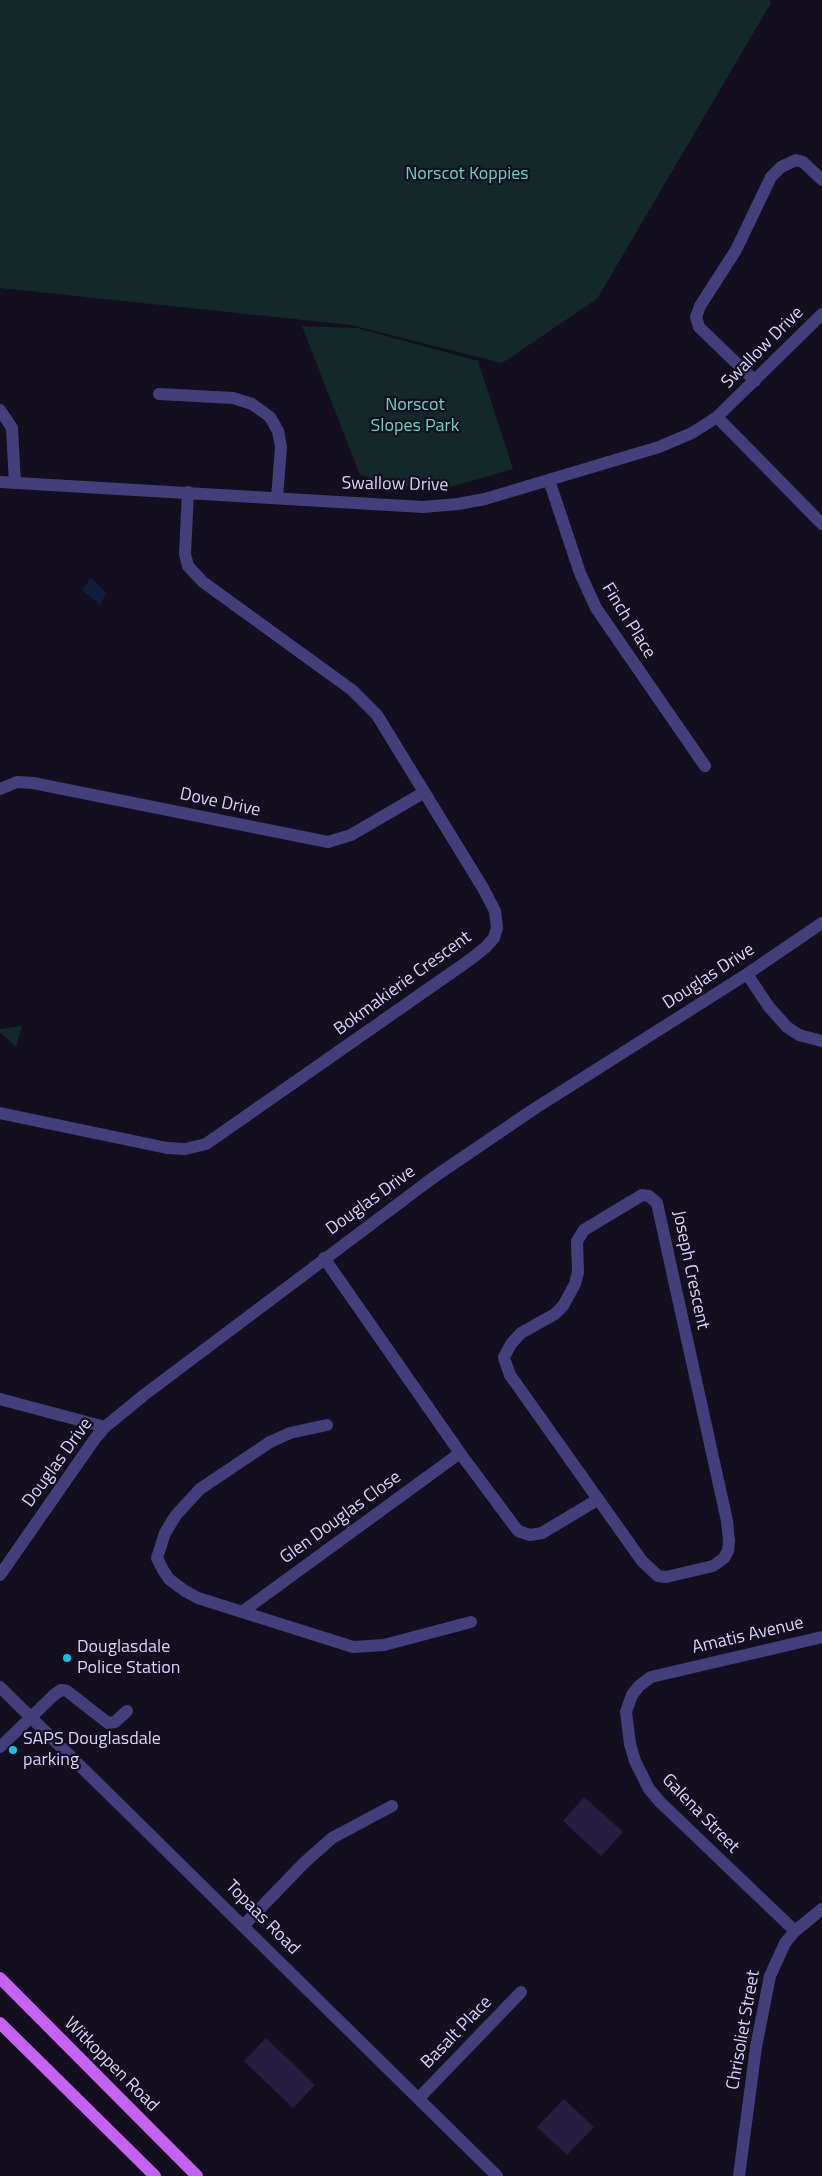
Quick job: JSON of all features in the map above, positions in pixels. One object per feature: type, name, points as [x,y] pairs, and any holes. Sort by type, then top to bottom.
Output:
[{"type":"main road","name":"Witkoppen Road","points":[[0,1978],[197,2176]]},
{"type":"main road","points":[[0,2023],[155,2176]]},
{"type":"street","points":[[755,381],[699,327],[696,318],[700,306],[736,250],[771,177],[781,167],[796,160],[803,162],[822,180]]},
{"type":"street","name":"Swallow Drive","points":[[0,482],[423,507],[485,499],[684,438],[717,417],[822,314]]},
{"type":"street","points":[[159,394],[233,398],[252,404],[270,417],[278,431],[281,447],[277,498]]},
{"type":"street","points":[[0,410],[12,428],[15,483]]},
{"type":"street","points":[[717,417],[822,524]]},
{"type":"street","name":"Finch Place","points":[[549,480],[574,557],[596,608],[704,766]]},
{"type":"street","name":"Bokmakierie Crescent","points":[[0,1113],[167,1148],[184,1149],[206,1144],[471,960],[494,938],[497,928],[495,911],[483,888],[423,793],[389,732],[360,697],[203,582],[188,566],[185,554],[188,492]]},
{"type":"street","name":"Dove Drive","points":[[0,789],[16,782],[33,783],[328,842],[351,835],[423,793]]},
{"type":"street","name":"Douglas Drive","points":[[0,1575],[105,1427],[144,1395],[324,1258],[484,1142],[822,923]]},
{"type":"street","points":[[746,974],[769,1007],[787,1027],[809,1039],[822,1041]]},
{"type":"street","name":"Joseph Crescent","points":[[642,1195],[649,1196],[657,1203],[727,1521],[728,1551],[724,1558],[713,1566],[677,1576],[658,1576],[642,1561],[597,1500],[510,1375],[504,1357],[511,1344],[521,1333],[555,1314],[563,1306],[575,1284],[578,1272],[577,1241],[584,1230],[637,1197],[642,1195]]},
{"type":"street","points":[[324,1258],[460,1453],[518,1531],[524,1534],[535,1535],[542,1533],[597,1500]]},
{"type":"street","points":[[0,1399],[105,1427]]},
{"type":"street","points":[[327,1425],[290,1433],[235,1464],[192,1496],[176,1515],[165,1533],[157,1558],[169,1579],[198,1598],[353,1647],[373,1647],[399,1642],[471,1622]]},
{"type":"street","name":"Glen Douglas Close","points":[[242,1612],[460,1453]]},
{"type":"street","name":"Amatis Avenue","points":[[681,1669],[822,1637]]},
{"type":"street","name":"Galena Street","points":[[681,1669],[645,1680],[638,1686],[629,1701],[626,1712],[627,1732],[635,1761],[645,1782],[660,1802],[795,1931]]},
{"type":"street","name":"Topaas Road","points":[[0,1687],[497,2176]]},
{"type":"street","points":[[0,1747],[54,1695],[64,1690],[108,1723],[115,1722],[127,1711]]},
{"type":"street","points":[[244,1925],[304,1863],[332,1838],[392,1806]]},
{"type":"street","name":"Chrisoliet Street","points":[[739,2176],[765,1993],[776,1959],[795,1931],[822,1909]]},
{"type":"street","name":"Basalt Place","points":[[419,2098],[521,1992]]},
{"type":"green space","name":"Norscot Koppies","points":[[0,0],[770,0],[771,3],[597,299],[502,363],[351,325],[0,288]]},
{"type":"green space","name":"Norscot Slopes Park","points":[[302,326],[357,328],[478,361],[513,469],[447,488],[404,486],[360,475]]},
{"type":"green space","points":[[22,1026],[16,1047],[0,1032],[0,1029]]},
{"type":"water","points":[[91,578],[106,593],[100,605],[82,590]]},
{"type":"building","points":[[584,1797],[623,1832],[601,1856],[563,1821]]},
{"type":"building","points":[[266,2038],[315,2085],[293,2108],[244,2061]]},
{"type":"building","points":[[564,2099],[594,2127],[567,2155],[537,2127]]},
{"type":"place","name":"Douglasdale Police Station","points":[[67,1658]]},
{"type":"place","name":"SAPS Douglasdale parking","points":[[13,1750]]}]
